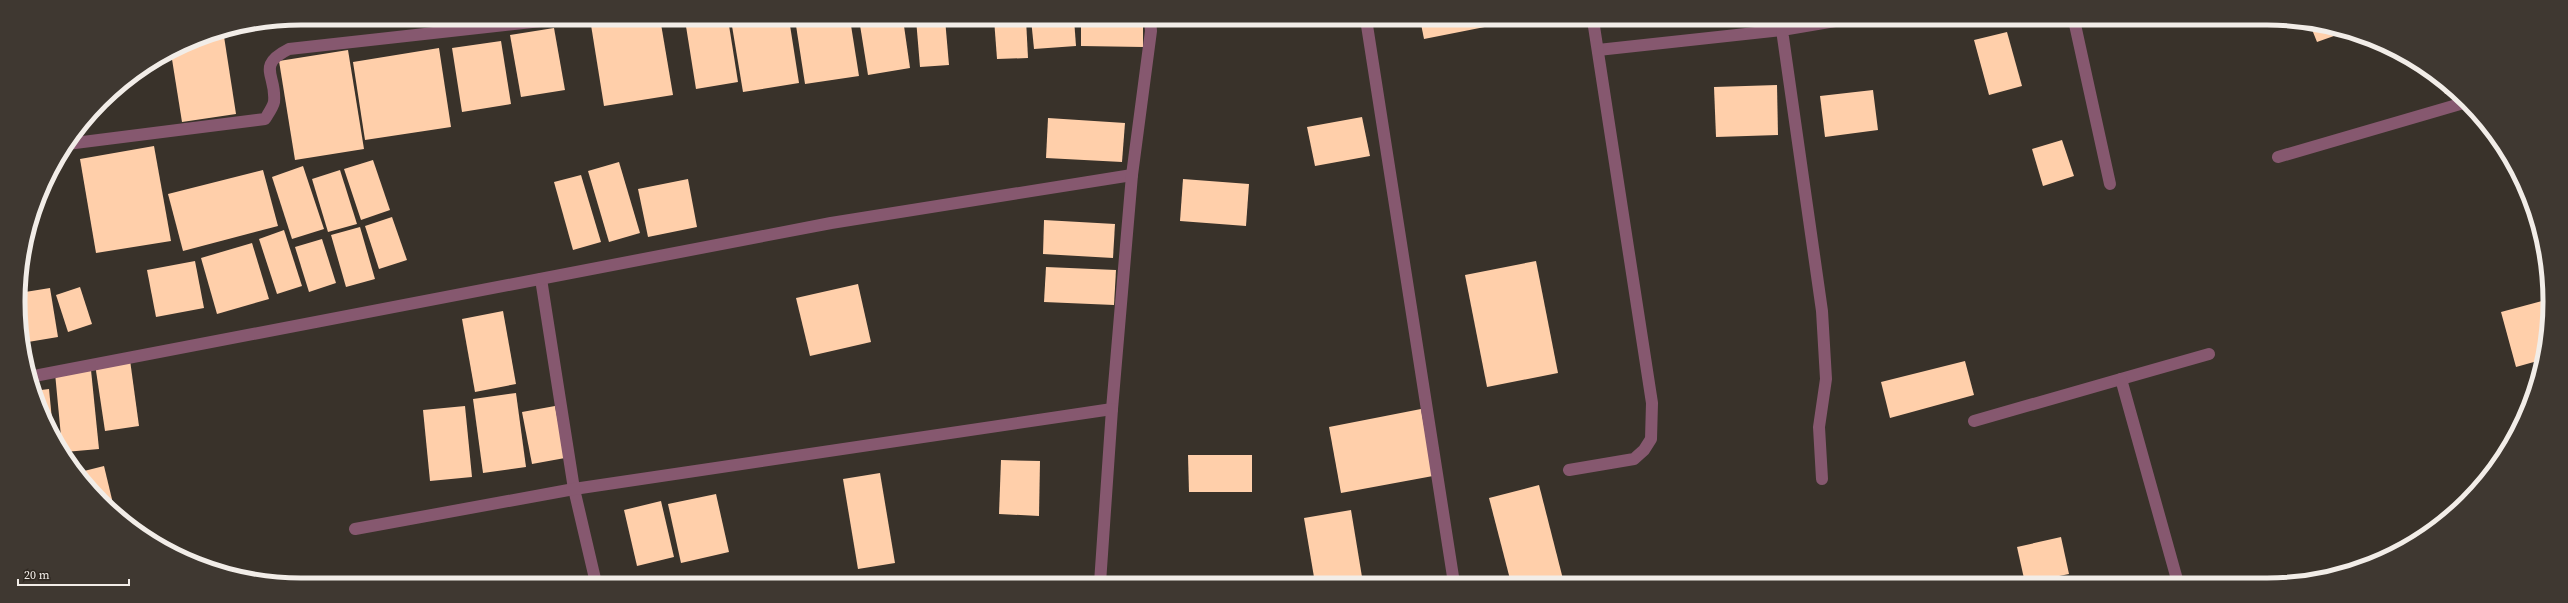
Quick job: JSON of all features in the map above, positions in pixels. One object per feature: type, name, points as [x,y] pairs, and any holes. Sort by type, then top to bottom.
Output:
[{"type":"street","points":[[75,143],[265,119],[274,102],[268,68],[275,56],[289,49],[505,25]]},
{"type":"street","points":[[1100,578],[1112,409],[1132,175],[1151,31],[1150,25]]},
{"type":"street","points":[[1367,25],[1453,578]]},
{"type":"street","points":[[1569,470],[1634,459],[1644,450],[1651,439],[1652,403],[1594,25]]},
{"type":"street","points":[[1598,50],[1782,30],[1812,25]]},
{"type":"street","points":[[2075,25],[2110,184]]},
{"type":"street","points":[[1782,30],[1822,311],[1826,379],[1819,427],[1822,479]]},
{"type":"street","points":[[2278,156],[2460,104]]},
{"type":"street","points":[[35,376],[831,223],[1132,175]]},
{"type":"street","points":[[541,279],[574,489],[595,578]]},
{"type":"street","points":[[1974,421],[2209,354]]},
{"type":"street","points":[[2121,379],[2177,578]]},
{"type":"street","points":[[355,529],[574,489],[1112,409]]},
{"type":"building","points":[[390,25],[403,25],[390,27]]},
{"type":"building","points":[[591,25],[661,25],[673,95],[604,106]]},
{"type":"building","points":[[686,25],[729,25],[738,82],[696,89]]},
{"type":"building","points":[[732,25],[790,25],[799,83],[743,92]]},
{"type":"building","points":[[796,25],[851,25],[859,76],[805,84]]},
{"type":"building","points":[[860,25],[904,25],[910,68],[868,75]]},
{"type":"building","points":[[916,25],[946,25],[949,65],[920,67]]},
{"type":"building","points":[[994,25],[1026,25],[1028,58],[997,59]]},
{"type":"building","points":[[1032,25],[1074,25],[1076,46],[1034,49]]},
{"type":"building","points":[[1081,25],[1143,25],[1143,47],[1081,46]]},
{"type":"building","points":[[1421,25],[1495,25],[1424,39]]},
{"type":"building","points":[[554,28],[565,90],[521,97],[510,35]]},
{"type":"building","points":[[2312,29],[2339,34],[2317,42]]},
{"type":"building","points":[[2007,32],[2022,86],[1989,95],[1974,40]]},
{"type":"building","points":[[224,36],[236,114],[182,122],[172,58],[196,46]]},
{"type":"building","points":[[501,41],[511,104],[462,112],[452,48]]},
{"type":"building","points":[[439,48],[451,127],[365,140],[353,62]]},
{"type":"building","points":[[348,50],[364,149],[295,160],[279,61]]},
{"type":"building","points":[[1777,85],[1778,135],[1716,137],[1714,87]]},
{"type":"building","points":[[1873,90],[1878,130],[1825,137],[1820,96]]},
{"type":"building","points":[[1362,117],[1370,156],[1315,166],[1307,127]]},
{"type":"building","points":[[1048,118],[1125,123],[1122,162],[1046,158]]},
{"type":"building","points":[[2062,140],[2074,176],[2043,186],[2032,149]]},
{"type":"building","points":[[154,146],[171,241],[96,253],[80,159]]},
{"type":"building","points":[[373,160],[390,210],[361,220],[344,169]]},
{"type":"building","points":[[619,162],[640,233],[609,242],[588,171]]},
{"type":"building","points":[[303,166],[324,229],[292,239],[272,177]]},
{"type":"building","points":[[263,170],[278,226],[183,251],[168,194]]},
{"type":"building","points":[[340,170],[357,224],[328,232],[312,179]]},
{"type":"building","points":[[581,175],[601,242],[573,250],[554,182]]},
{"type":"building","points":[[688,179],[697,227],[648,237],[638,189]]},
{"type":"building","points":[[1183,179],[1249,184],[1246,226],[1180,221]]},
{"type":"building","points":[[392,217],[407,260],[379,269],[365,226]]},
{"type":"building","points":[[1044,220],[1115,224],[1113,258],[1043,254]]},
{"type":"building","points":[[360,227],[375,279],[346,287],[331,235]]},
{"type":"building","points":[[284,230],[302,286],[277,294],[259,239]]},
{"type":"building","points":[[322,239],[336,283],[309,292],[295,247]]},
{"type":"building","points":[[252,243],[269,299],[217,314],[201,258]]},
{"type":"building","points":[[195,261],[204,308],[156,317],[147,270]]},
{"type":"building","points":[[1536,261],[1558,373],[1487,387],[1465,275]]},
{"type":"building","points":[[1046,267],[1116,270],[1114,305],[1044,302]]},
{"type":"building","points":[[858,284],[871,342],[810,356],[796,298]]},
{"type":"building","points":[[80,287],[92,324],[68,332],[56,295]]},
{"type":"building","points":[[50,288],[58,337],[28,342],[26,292]]},
{"type":"building","points":[[2543,301],[2541,338],[2537,361],[2516,367],[2501,312]]},
{"type":"building","points":[[503,311],[516,384],[475,392],[462,319]]},
{"type":"building","points":[[130,360],[139,426],[105,431],[95,364]]},
{"type":"building","points":[[1965,361],[1974,395],[1890,418],[1881,382]]},
{"type":"building","points":[[91,370],[99,449],[70,452],[62,440],[55,373]]},
{"type":"building","points":[[49,389],[52,420],[46,407],[40,390]]},
{"type":"building","points":[[516,393],[526,467],[483,473],[473,399]]},
{"type":"building","points":[[465,406],[472,477],[430,481],[423,410]]},
{"type":"building","points":[[555,406],[565,458],[532,464],[522,412]]},
{"type":"building","points":[[1421,409],[1433,476],[1341,493],[1329,427]]},
{"type":"building","points":[[1188,455],[1252,455],[1252,492],[1189,492]]},
{"type":"building","points":[[1001,460],[1040,461],[1039,516],[999,514]]},
{"type":"building","points":[[104,466],[113,503],[106,497],[83,471]]},
{"type":"building","points":[[880,473],[895,563],[858,569],[843,479]]},
{"type":"building","points":[[1539,485],[1563,578],[1510,578],[1489,498]]},
{"type":"building","points":[[716,494],[729,552],[681,563],[668,504]]},
{"type":"building","points":[[661,501],[674,557],[637,566],[624,510]]},
{"type":"building","points":[[1351,510],[1362,578],[1314,578],[1304,518]]},
{"type":"building","points":[[2061,537],[2069,574],[2049,578],[2024,578],[2017,547]]}]
